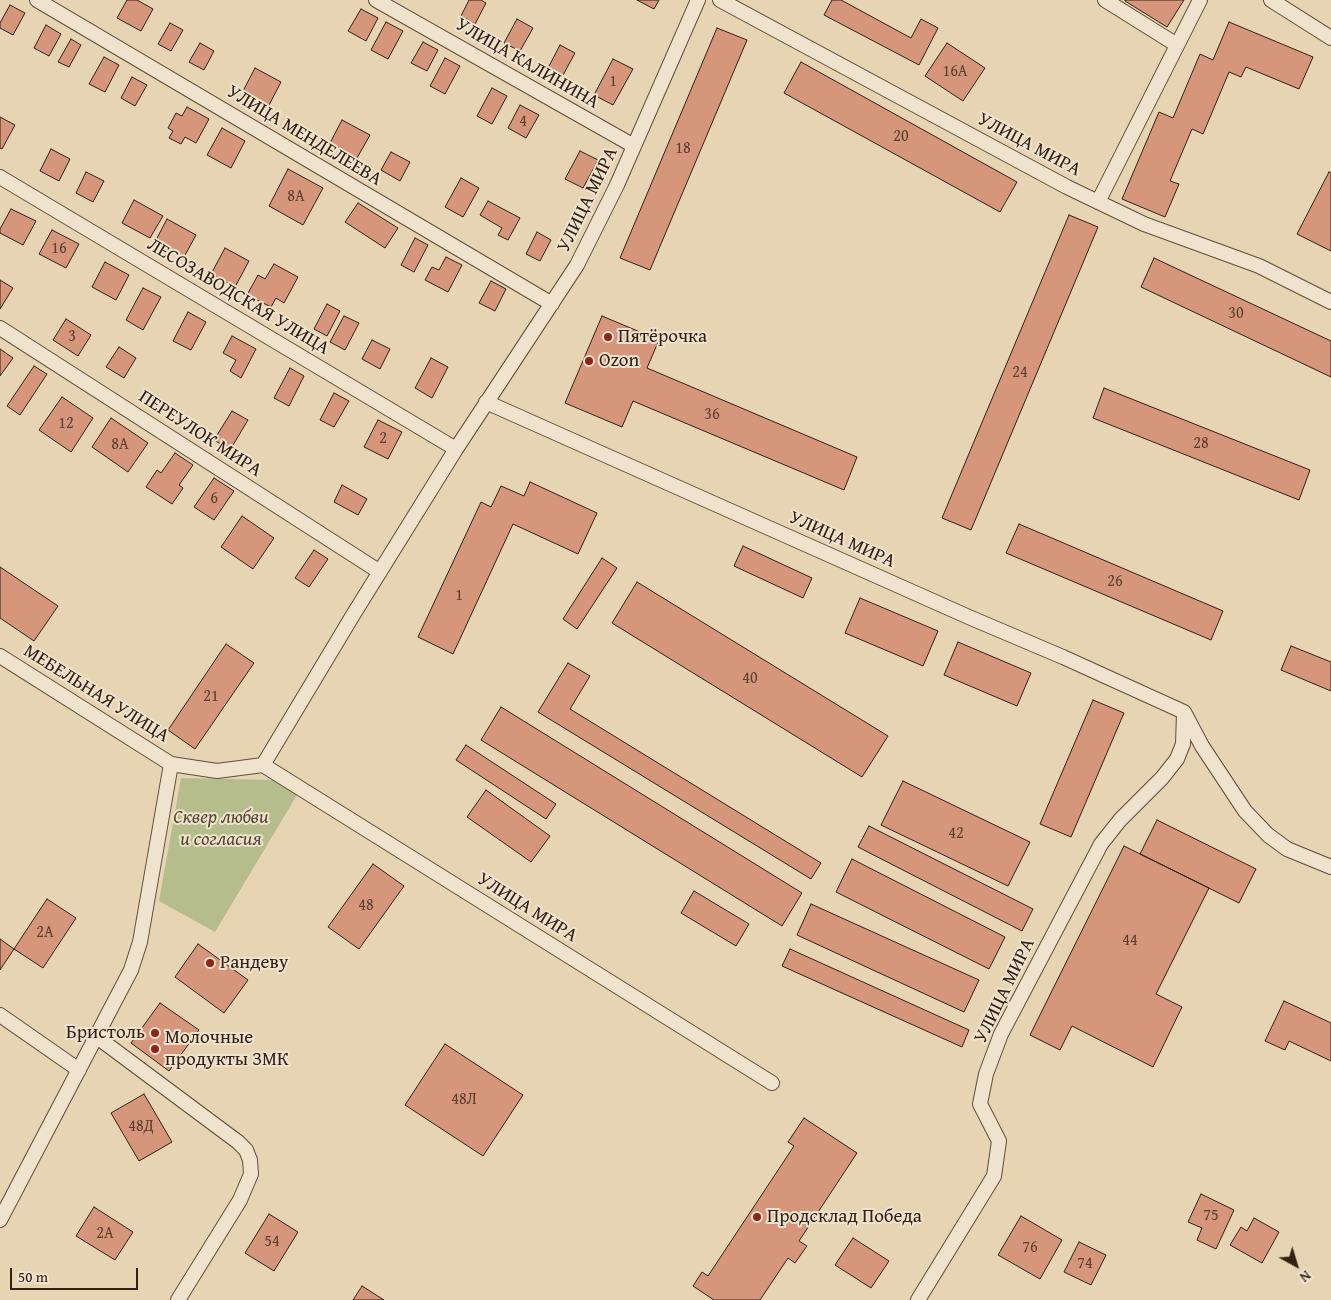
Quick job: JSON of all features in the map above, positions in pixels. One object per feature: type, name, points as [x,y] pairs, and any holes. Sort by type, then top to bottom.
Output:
[{"type":"street","name":"УЛИЦА МЕНДЕЛЕЕВА","points":[[37,0],[552,304]]},
{"type":"street","name":"УЛИЦА КАЛИНИНА","points":[[376,0],[634,146]]},
{"type":"street","name":"УЛИЦА МИРА","points":[[698,0],[617,185],[577,265],[456,449],[263,764],[772,1083]]},
{"type":"street","name":"УЛИЦА МИРА","points":[[720,0],[1098,202],[1144,224],[1259,266],[1331,302]]},
{"type":"street","points":[[1105,0],[1176,45]]},
{"type":"street","points":[[1098,202],[1200,0]]},
{"type":"street","points":[[1271,0],[1331,38]]},
{"type":"street","name":"ЛЕСОЗАВОДСКАЯ УЛИЦА","points":[[0,177],[456,449]]},
{"type":"street","name":"ПЕРЕУЛОК МИРА","points":[[0,328],[380,572]]},
{"type":"street","name":"УЛИЦА МИРА","points":[[486,402],[1184,712],[1183,744],[1177,759],[1162,778],[1120,820],[1101,844],[1001,1034],[986,1074],[980,1104],[999,1142],[994,1176],[918,1300]]},
{"type":"street","name":"МЕБЕЛЬНАЯ УЛИЦА","points":[[0,656],[172,764]]},
{"type":"street","points":[[1184,712],[1202,746],[1241,805],[1268,835],[1287,849],[1331,867]]},
{"type":"street","points":[[0,1220],[131,970],[140,942],[172,764],[217,771],[263,764]]},
{"type":"street","points":[[0,1015],[79,1070]]},
{"type":"street","points":[[97,1037],[238,1142],[246,1150],[250,1160],[251,1174],[240,1200],[178,1300]]},
{"type":"green space","name":"Сквер любви и согласия","points":[[181,778],[276,780],[297,795],[215,932],[159,901]]},
{"type":"building","points":[[127,0],[137,0],[153,9],[141,31],[117,18]]},
{"type":"building","points":[[469,0],[481,0],[486,3],[475,24],[461,16]]},
{"type":"building","points":[[637,0],[659,0],[654,9]]},
{"type":"building","points":[[832,0],[841,0],[911,38],[921,19],[938,28],[919,65],[824,15]]},
{"type":"building","points":[[1125,0],[1184,0],[1167,27]]},
{"type":"building","points":[[10,5],[25,13],[13,35],[0,28],[0,23]]},
{"type":"building","points":[[361,9],[378,18],[366,41],[348,31]]},
{"type":"building","points":[[517,19],[533,28],[520,51],[504,43]]},
{"type":"building","points":[[386,22],[403,31],[388,59],[371,50]]},
{"type":"building","points":[[1229,22],[1313,57],[1299,89],[1246,67],[1241,77],[1229,72],[1203,134],[1192,129],[1170,181],[1179,184],[1165,217],[1122,199],[1159,112],[1173,118],[1200,54],[1213,60]]},
{"type":"building","points":[[170,23],[183,30],[171,51],[158,44]]},
{"type":"building","points":[[46,25],[61,34],[49,56],[34,48]]},
{"type":"building","points":[[717,28],[747,40],[650,270],[620,258]]},
{"type":"building","points":[[71,39],[81,45],[69,67],[58,62]]},
{"type":"building","points":[[423,42],[438,50],[427,71],[411,63]]},
{"type":"building","points":[[200,43],[214,51],[204,70],[189,62]]},
{"type":"building","points":[[947,43],[985,68],[963,101],[925,76]]},
{"type":"building","points":[[560,45],[575,53],[562,77],[547,70]]},
{"type":"building","points":[[104,57],[119,65],[105,92],[89,84]]},
{"type":"building","points":[[445,58],[460,66],[445,94],[430,86]]},
{"type":"building","points":[[613,59],[633,69],[613,105],[594,95]]},
{"type":"building","points":[[801,62],[1017,182],[1000,212],[784,93]]},
{"type":"building","points":[[255,68],[281,82],[268,107],[242,93]]},
{"type":"building","points":[[132,77],[147,85],[135,106],[121,98]]},
{"type":"building","points":[[492,88],[507,96],[492,124],[477,116]]},
{"type":"building","points":[[520,105],[539,115],[526,138],[508,128]]},
{"type":"building","points":[[187,107],[209,119],[196,143],[185,137],[181,144],[169,138],[173,131],[168,128],[176,113],[182,116]]},
{"type":"building","points":[[0,117],[15,125],[2,149],[0,148]]},
{"type":"building","points":[[342,120],[370,135],[357,158],[330,143]]},
{"type":"building","points":[[222,128],[245,141],[231,168],[207,155]]},
{"type":"building","points":[[51,149],[70,159],[59,181],[40,171]]},
{"type":"building","points":[[580,151],[598,160],[583,188],[565,179]]},
{"type":"building","points":[[391,152],[410,162],[400,181],[381,170]]},
{"type":"building","points":[[288,169],[323,188],[303,225],[269,206]]},
{"type":"building","points":[[86,172],[104,181],[93,202],[76,193]]},
{"type":"building","points":[[1329,172],[1331,173],[1331,251],[1297,234]]},
{"type":"building","points":[[461,178],[479,188],[463,217],[445,207]]},
{"type":"building","points":[[134,200],[163,216],[150,238],[122,223]]},
{"type":"building","points":[[488,201],[520,218],[508,240],[498,235],[502,228],[480,215]]},
{"type":"building","points":[[358,203],[398,228],[385,248],[345,222]]},
{"type":"building","points":[[11,209],[36,221],[23,245],[0,233],[0,229]]},
{"type":"building","points":[[1069,215],[1098,227],[971,530],[942,518]]},
{"type":"building","points":[[167,219],[196,235],[184,257],[155,242]]},
{"type":"building","points":[[52,230],[79,244],[66,268],[39,254]]},
{"type":"building","points":[[537,232],[551,240],[540,261],[526,254]]},
{"type":"building","points":[[415,238],[428,245],[414,272],[401,265]]},
{"type":"building","points":[[225,248],[249,261],[235,287],[211,274]]},
{"type":"building","points":[[446,257],[462,265],[448,292],[425,280],[432,267],[439,270]]},
{"type":"building","points":[[1154,258],[1331,341],[1331,377],[1141,287]]},
{"type":"building","points":[[105,262],[129,275],[116,300],[92,287]]},
{"type":"building","points":[[274,264],[298,277],[284,303],[276,298],[271,307],[247,295],[258,275],[265,279]]},
{"type":"building","points":[[0,280],[13,288],[0,309]]},
{"type":"building","points":[[491,281],[506,289],[495,311],[479,303]]},
{"type":"building","points":[[143,288],[161,297],[143,330],[126,320]]},
{"type":"building","points":[[327,304],[340,311],[327,336],[314,329]]},
{"type":"building","points":[[188,312],[206,322],[191,350],[173,341]]},
{"type":"building","points":[[344,316],[359,323],[345,350],[330,342]]},
{"type":"building","points":[[602,316],[659,340],[647,368],[857,457],[844,490],[633,401],[622,427],[565,403]]},
{"type":"building","points":[[66,319],[91,335],[78,356],[53,340]]},
{"type":"building","points":[[232,336],[256,349],[241,378],[230,371],[236,360],[223,353]]},
{"type":"building","points":[[372,340],[390,349],[380,369],[362,359]]},
{"type":"building","points":[[119,347],[136,358],[124,378],[106,367]]},
{"type":"building","points":[[0,349],[13,358],[0,376]]},
{"type":"building","points":[[431,358],[448,367],[432,398],[415,388]]},
{"type":"building","points":[[34,366],[47,374],[20,415],[7,406]]},
{"type":"building","points":[[290,368],[304,376],[289,406],[274,398]]},
{"type":"building","points":[[1104,388],[1310,470],[1299,500],[1093,418]]},
{"type":"building","points":[[334,393],[349,401],[334,427],[320,420]]},
{"type":"building","points":[[62,397],[93,418],[71,452],[39,430]]},
{"type":"building","points":[[232,411],[248,420],[230,450],[214,440]]},
{"type":"building","points":[[111,418],[148,443],[128,472],[92,447]]},
{"type":"building","points":[[378,420],[402,432],[388,459],[364,447]]},
{"type":"building","points":[[175,453],[193,465],[179,485],[183,488],[172,504],[146,487],[157,470],[161,473]]},
{"type":"building","points":[[214,478],[234,491],[214,520],[194,507]]},
{"type":"building","points":[[530,482],[597,513],[578,554],[513,524],[453,654],[418,637],[481,502],[491,507],[501,486],[524,496]]},
{"type":"building","points":[[342,485],[367,499],[358,515],[334,502]]},
{"type":"building","points":[[242,516],[274,538],[253,569],[221,547]]},
{"type":"building","points":[[1019,524],[1223,611],[1211,640],[1006,553]]},
{"type":"building","points":[[743,546],[812,578],[803,598],[734,566]]},
{"type":"building","points":[[314,550],[328,559],[309,587],[295,578]]},
{"type":"building","points":[[602,558],[617,568],[577,629],[563,619]]},
{"type":"building","points":[[0,567],[58,606],[34,641],[0,618]]},
{"type":"building","points":[[637,582],[888,736],[862,777],[612,623]]},
{"type":"building","points":[[860,598],[938,631],[923,666],[845,633]]},
{"type":"building","points":[[958,642],[1031,673],[1017,706],[944,675]]},
{"type":"building","points":[[226,644],[254,663],[195,749],[168,730]]},
{"type":"building","points":[[1291,646],[1331,662],[1331,691],[1281,670]]},
{"type":"building","points":[[568,663],[590,676],[570,709],[821,863],[811,879],[538,712]]},
{"type":"building","points":[[1093,700],[1124,713],[1071,837],[1040,824]]},
{"type":"building","points":[[501,707],[802,893],[782,926],[481,740]]},
{"type":"building","points":[[466,745],[556,804],[546,819],[456,760]]},
{"type":"building","points":[[903,781],[1030,842],[1008,886],[881,825]]},
{"type":"building","points":[[486,790],[550,836],[531,862],[467,817]]},
{"type":"building","points":[[1157,820],[1256,869],[1239,903],[1140,854]]},
{"type":"building","points":[[869,826],[1033,909],[1022,931],[858,847]]},
{"type":"building","points":[[1124,846],[1209,888],[1156,994],[1182,1007],[1153,1067],[1072,1026],[1060,1050],[1030,1035]]},
{"type":"building","points":[[852,859],[1005,937],[989,969],[836,892]]},
{"type":"building","points":[[373,864],[404,886],[359,949],[328,927]]},
{"type":"building","points":[[694,891],[749,924],[736,946],[681,913]]},
{"type":"building","points":[[47,899],[76,918],[43,968],[14,949]]},
{"type":"building","points":[[811,904],[979,980],[964,1012],[797,935]]},
{"type":"building","points":[[0,939],[14,949],[0,970]]},
{"type":"building","points":[[198,944],[248,980],[224,1013],[175,977]]},
{"type":"building","points":[[790,949],[969,1030],[962,1047],[782,966]]},
{"type":"building","points":[[1284,1001],[1331,1023],[1331,1061],[1289,1041],[1285,1050],[1265,1041]]},
{"type":"building","points":[[160,1003],[199,1030],[169,1071],[131,1043]]},
{"type":"building","points":[[445,1044],[523,1095],[483,1156],[405,1105]]},
{"type":"building","points":[[144,1094],[172,1142],[139,1161],[111,1113]]},
{"type":"building","points":[[804,1118],[857,1153],[799,1241],[807,1246],[795,1263],[788,1258],[760,1300],[714,1300],[693,1286],[702,1272],[708,1276],[794,1146],[788,1142]]},
{"type":"building","points":[[1201,1194],[1234,1210],[1216,1249],[1197,1240],[1202,1228],[1188,1222]]},
{"type":"building","points":[[94,1207],[133,1232],[115,1260],[76,1236]]},
{"type":"building","points":[[269,1214],[298,1232],[274,1271],[245,1253]]},
{"type":"building","points":[[1021,1216],[1062,1240],[1040,1279],[998,1255]]},
{"type":"building","points":[[1254,1218],[1279,1232],[1262,1263],[1230,1245],[1241,1227],[1247,1231]]},
{"type":"building","points":[[853,1238],[889,1261],[871,1288],[835,1265]]},
{"type":"building","points":[[1079,1242],[1106,1255],[1091,1285],[1064,1272]]},
{"type":"building","points":[[362,1286],[384,1300],[353,1300]]},
{"type":"place","name":"Пятёрочка","points":[[608,337]]},
{"type":"place","name":"Ozon","points":[[589,361]]},
{"type":"place","name":"Рандеву","points":[[210,963]]},
{"type":"place","name":"Бристоль","points":[[155,1033]]},
{"type":"place","name":"Молочные продукты ЗМК","points":[[155,1049]]},
{"type":"place","name":"Продсклад Победа","points":[[757,1217]]}]
